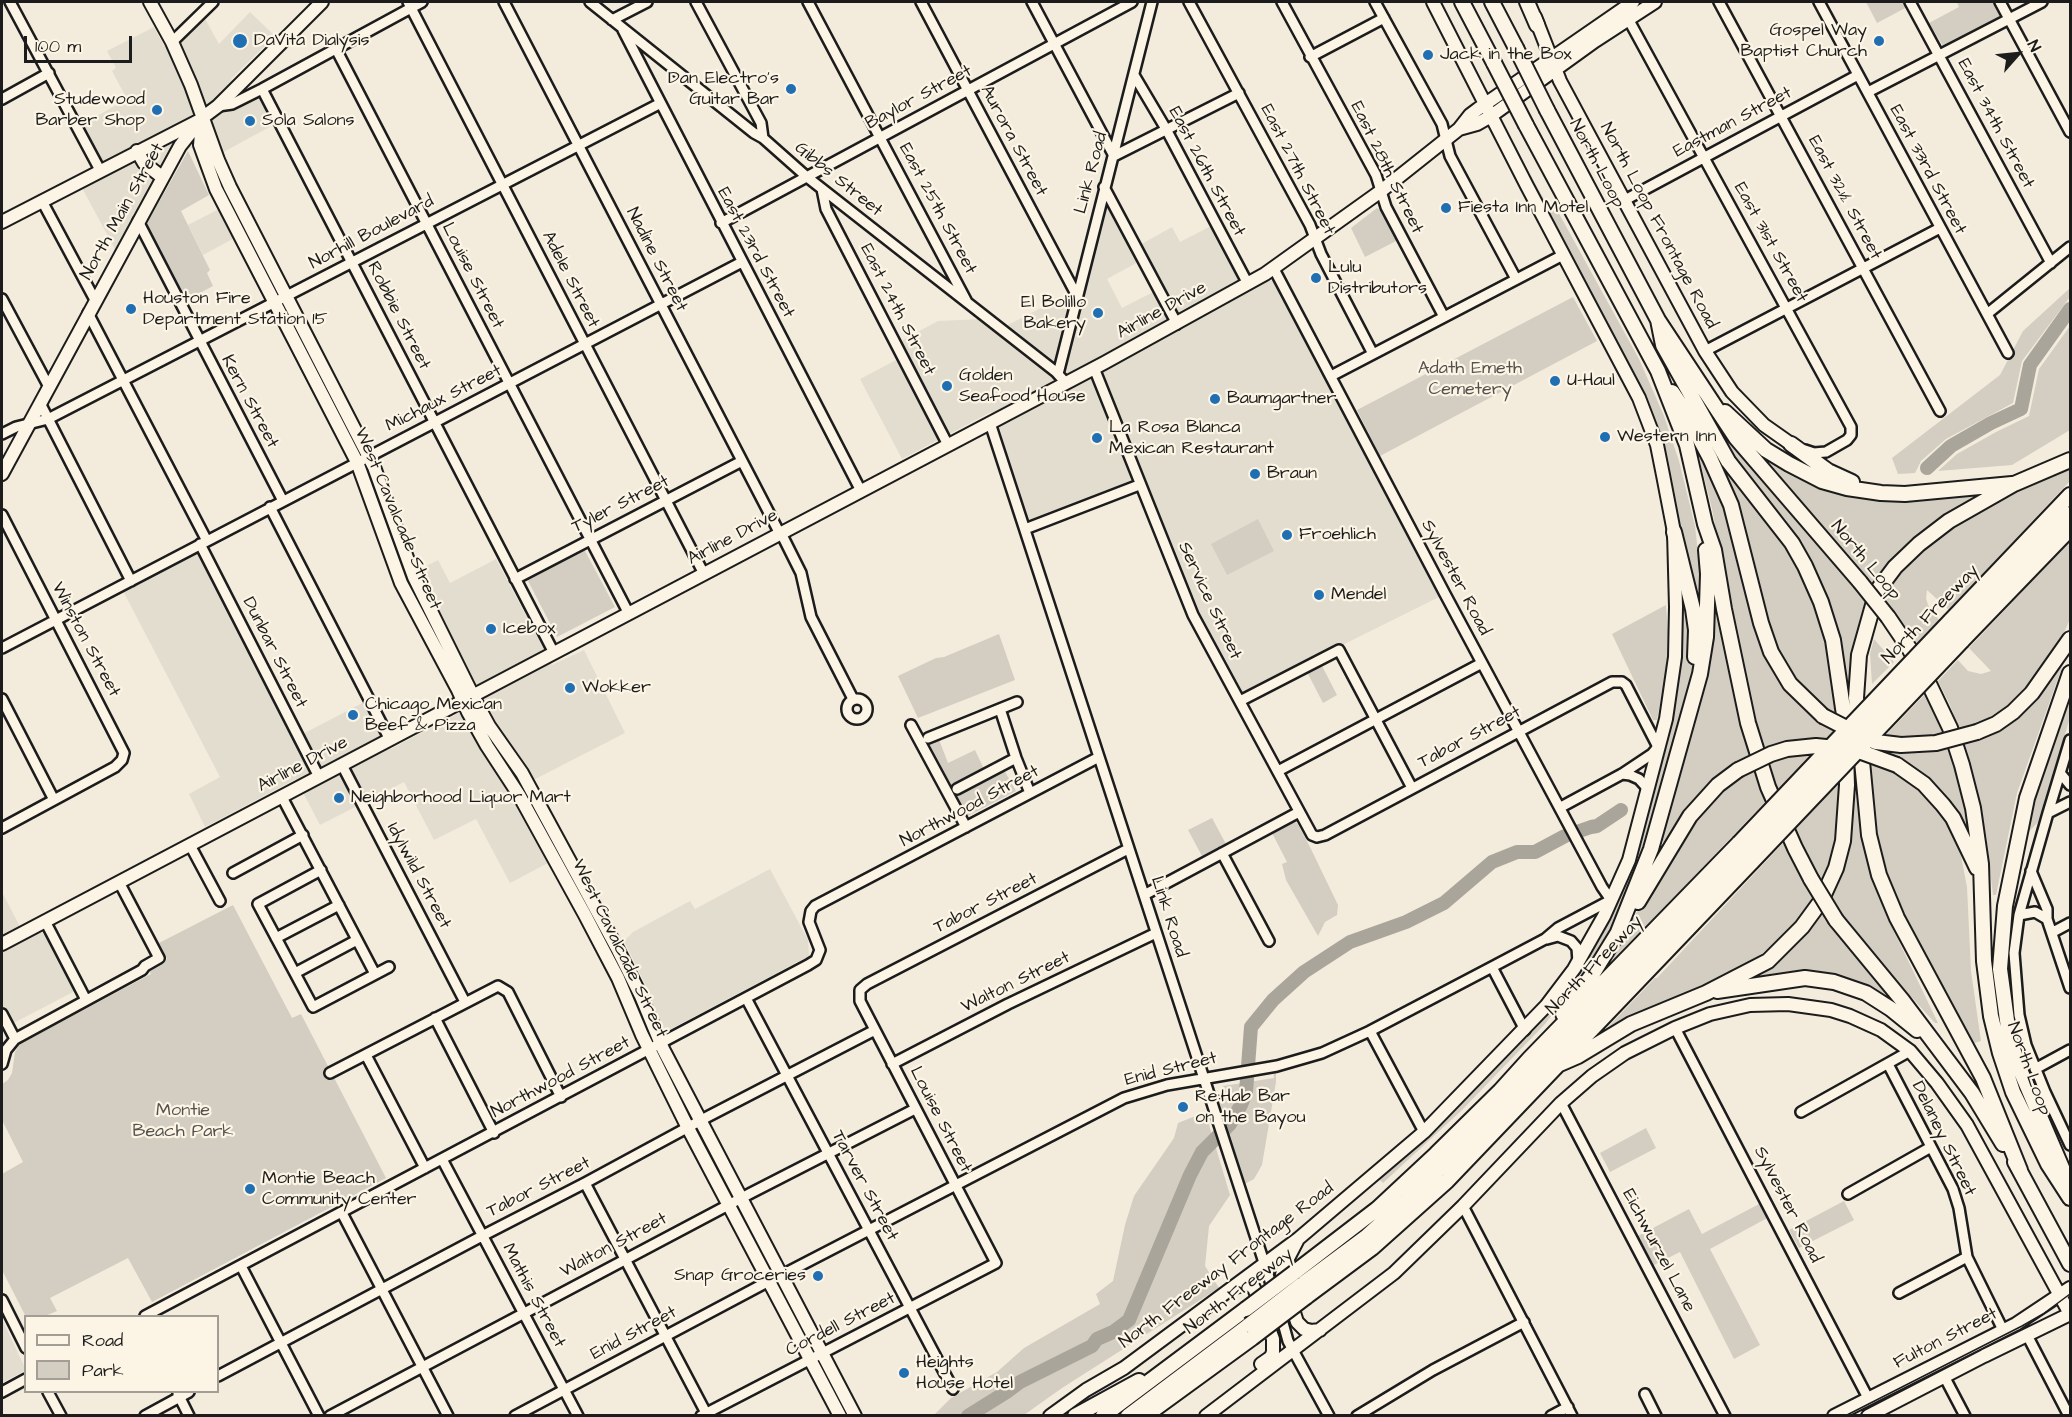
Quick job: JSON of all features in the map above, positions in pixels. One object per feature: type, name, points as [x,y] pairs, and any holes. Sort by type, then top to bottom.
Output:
[{"type":"highway","points":[[1462,2],[1658,370],[1686,413],[1710,458],[1727,496],[1739,532],[1761,622],[1771,652],[1790,684],[1823,716],[1869,739],[1901,745],[1936,743],[1977,732],[1996,724],[2013,712],[2032,693],[2070,639]]},
{"type":"highway","name":"North Loop","points":[[1492,2],[1658,321],[1736,438],[1888,617],[1909,648],[1930,686],[1950,728],[1973,808],[1982,881],[1984,961],[1990,1016],[2000,1053],[2013,1092],[2030,1130],[2048,1164],[2070,1197]]},
{"type":"highway","points":[[1529,2],[1537,25]]},
{"type":"highway","points":[[1555,1066],[1578,1056],[1631,1024],[1706,993],[1767,961],[1802,927],[1821,901],[1836,868],[1843,841],[1847,785],[1845,722],[1833,640],[1821,602],[1805,566],[1785,534],[1728,461],[1663,345],[1658,321]]},
{"type":"highway","points":[[1658,370],[1687,445],[1705,524],[1714,550],[1748,723],[1768,787],[1795,848],[1836,920],[1972,1093],[2020,1170],[2070,1264]]},
{"type":"highway","points":[[1712,400],[1766,450],[1806,474],[1847,488],[1905,494],[2014,484]]},
{"type":"highway","points":[[1791,444],[1828,471],[1873,492]]},
{"type":"highway","points":[[2020,1170],[1983,1078],[1897,918],[1879,875],[1869,836],[1857,698],[1859,655],[1877,591],[1895,567],[1919,544],[1949,521],[2014,484],[2070,460]]},
{"type":"highway","name":"North Freeway","points":[[1128,1416],[1304,1291],[1372,1248],[1447,1181],[1555,1066],[1745,852],[1956,631],[2070,495]]},
{"type":"highway","name":"North Freeway","points":[[1304,1291],[1406,1202],[1480,1130],[2070,514]]},
{"type":"highway","points":[[1618,932],[1651,849],[1700,674],[1706,637],[1708,574],[1705,524]]},
{"type":"highway","name":"North Freeway","points":[[1956,631],[2070,529]]},
{"type":"highway","points":[[1674,532],[1688,586],[1696,630],[1695,669],[1689,712]]},
{"type":"highway","points":[[2070,673],[2027,798],[2006,906],[2000,969],[2003,1004],[2018,1065],[2070,1189]]},
{"type":"highway","points":[[1529,1059],[1592,975],[1690,816],[1718,785],[1738,770],[1771,754],[1787,749],[1816,746],[1856,750],[1897,765],[1924,784],[1953,818],[1982,881]]},
{"type":"highway","name":"North Freeway","points":[[1103,1416],[1377,1209],[1500,1091],[1529,1059],[1745,852]]},
{"type":"highway","points":[[1706,993],[1805,978],[1834,981],[1866,993],[1907,1021],[1938,1048]]},
{"type":"highway","name":"North Freeway","points":[[1145,1416],[1250,1331]]},
{"type":"highway","points":[[1075,1416],[1190,1352]]},
{"type":"main road","name":"West Cavalcade Street","points":[[150,2],[192,85],[202,118],[230,187],[280,300],[363,459],[384,493],[414,577],[487,746],[532,817],[618,978],[649,1050],[688,1128],[840,1416]]},
{"type":"main road","name":"North Main Street","points":[[2,474],[180,146],[202,118],[218,106],[322,2]]},
{"type":"main road","points":[[1433,2],[1639,398],[1657,445],[1674,532]]},
{"type":"main road","name":"Airline Drive","points":[[1460,129],[1477,124],[1491,116],[1628,9],[1650,3]]},
{"type":"main road","name":"North Loop Frontage Road","points":[[1537,25],[1560,81],[1705,351],[1732,392],[1764,424],[1791,444]]},
{"type":"main road","name":"Airline Drive","points":[[2,944],[990,423],[1062,379],[1094,368],[1248,284],[1274,269],[1381,191],[1460,129],[1470,115],[1485,104],[1554,65]]},
{"type":"main road","points":[[2,222],[202,118]]},
{"type":"main road","points":[[137,151],[144,163],[162,177]]},
{"type":"main road","name":"West Cavalcade Street","points":[[363,459],[401,583],[468,699],[522,773],[569,858],[618,950],[660,1044],[855,1416]]},
{"type":"main road","name":"North Freeway Frontage Road","points":[[1050,1416],[1086,1390],[1124,1368],[1298,1239],[1424,1132],[1525,1030],[1546,1006],[1578,962],[1629,860],[1666,719],[1675,657],[1674,532]]},
{"type":"main road","points":[[401,583],[414,577]]},
{"type":"main road","points":[[532,817],[545,831],[558,855],[569,858]]},
{"type":"main road","points":[[556,862],[565,865],[582,894],[587,898],[589,896]]},
{"type":"main road","points":[[606,956],[618,950]]},
{"type":"main road","points":[[1206,1416],[1394,1273],[1463,1206],[1561,1103],[1592,1076],[1625,1053],[1675,1028],[1710,1014],[1750,1005],[1808,1006],[1831,1010],[1881,1030],[1911,1051],[1967,1125],[2065,1292],[2070,1314]]},
{"type":"main road","points":[[1298,1239],[1282,1275],[1297,1322],[1304,1329],[1320,1330]]},
{"type":"main road","points":[[1231,1288],[1248,1284],[1254,1288],[1273,1342],[1271,1357],[1241,1380],[1241,1388]]},
{"type":"main road","name":"Fulton Street","points":[[1834,1416],[2003,1330],[2065,1292]]},
{"type":"main road","name":"Fulton Street","points":[[1873,1414],[2070,1314]]},
{"type":"street","points":[[10,2],[100,170]]},
{"type":"street","points":[[172,42],[213,2]]},
{"type":"street","points":[[218,106],[232,104],[262,89],[336,49],[410,4],[422,2]]},
{"type":"street","name":"Nadine Street","points":[[504,2],[801,573],[811,618],[853,699]]},
{"type":"street","name":"Gibbs Street","points":[[590,2],[1062,379]]},
{"type":"street","points":[[612,20],[647,2]]},
{"type":"street","points":[[696,2],[761,123],[763,138]]},
{"type":"street","name":"East 25th Street","points":[[808,2],[969,306]]},
{"type":"street","name":"Aurora Street","points":[[921,2],[1077,296]]},
{"type":"street","points":[[1032,2],[1114,156],[1239,93]]},
{"type":"street","name":"Baylor Street","points":[[721,223],[1132,2]]},
{"type":"street","name":"Link Road","points":[[1062,379],[1064,352],[1077,296],[1151,2]]},
{"type":"street","name":"East 27th Street","points":[[1189,2],[1310,225],[1315,240],[1373,354]]},
{"type":"street","name":"East 28th Street","points":[[1282,2],[1376,175],[1386,207],[1444,317]]},
{"type":"street","points":[[1375,2],[1443,124],[1450,156],[1516,279]]},
{"type":"street","name":"East 32½ Street","points":[[1719,2],[1940,411]]},
{"type":"street","name":"East 33rd Street","points":[[1819,2],[2008,354]]},
{"type":"street","name":"East 34th Street","points":[[1910,2],[2051,263]]},
{"type":"street","points":[[2000,2],[2070,132]]},
{"type":"street","points":[[1868,92],[2042,2]]},
{"type":"street","name":"Adele Street","points":[[410,4],[704,574]]},
{"type":"street","name":"East 31st Street","points":[[1628,9],[1704,157],[1852,432],[1849,438],[1824,453],[1814,453],[1791,444]]},
{"type":"street","points":[[1310,57],[1384,18]]},
{"type":"street","name":"East 23rd Street","points":[[622,28],[659,104],[861,491]]},
{"type":"street","name":"Louise Street","points":[[336,49],[629,614]]},
{"type":"street","points":[[2,99],[48,74]]},
{"type":"street","name":"East 26th Street","points":[[1134,75],[1166,129],[1248,284]]},
{"type":"street","name":"Eastman Street","points":[[1623,201],[1858,75]]},
{"type":"street","name":"Robbie Street","points":[[262,89],[554,654]]},
{"type":"street","name":"Norhill Boulevard","points":[[2,434],[16,427],[48,419],[659,104]]},
{"type":"street","points":[[1104,187],[1177,324]]},
{"type":"street","name":"East 24th Street","points":[[822,189],[826,209],[948,445]]},
{"type":"street","points":[[42,201],[95,300]]},
{"type":"street","name":"Kern Street","points":[[138,221],[283,501]]},
{"type":"street","points":[[1705,351],[1940,228]]},
{"type":"street","points":[[1987,314],[2070,247]]},
{"type":"street","points":[[1331,376],[1563,255]]},
{"type":"street","name":"Michaux Street","points":[[2,648],[742,262]]},
{"type":"street","name":"Sylvester Road","points":[[1274,269],[1482,663],[1611,900]]},
{"type":"street","points":[[2,299],[49,387]]},
{"type":"street","name":"Dunbar Street","points":[[88,313],[123,379],[319,777]]},
{"type":"street","points":[[1045,364],[1064,352]]},
{"type":"street","name":"Service Street","points":[[1094,368],[1139,485],[1194,615],[1299,812],[1315,837]]},
{"type":"street","points":[[40,403],[131,580]]},
{"type":"street","name":"Link Road","points":[[990,423],[1288,1341],[1329,1416]]},
{"type":"street","name":"Tyler Street","points":[[514,579],[742,461]]},
{"type":"street","points":[[1025,529],[1139,485]]},
{"type":"street","points":[[270,507],[390,740]]},
{"type":"street","name":"Winston Street","points":[[2,516],[123,750],[121,762],[54,800]]},
{"type":"street","points":[[1240,701],[1339,650],[1412,788]]},
{"type":"street","points":[[1278,771],[1482,663]]},
{"type":"street","name":"Tabor Street","points":[[1315,837],[1325,835],[1615,681],[1625,684],[1658,747]]},
{"type":"street","points":[[2,699],[54,800],[2,828]]},
{"type":"street","points":[[928,738],[1017,702]]},
{"type":"street","points":[[1000,709],[1030,793]]},
{"type":"street","points":[[911,725],[966,827]]},
{"type":"street","points":[[2070,740],[2019,915],[2014,953],[2015,989],[2023,1035],[2035,1069],[2070,1145]]},
{"type":"street","points":[[1563,811],[1652,754],[1658,747]]},
{"type":"street","name":"Northwood Street","points":[[149,1315],[816,960],[820,947],[809,917],[815,906],[1099,757]]},
{"type":"street","points":[[957,789],[1016,758]]},
{"type":"street","name":"Idylwild Street","points":[[342,765],[465,1002]]},
{"type":"street","points":[[1622,774],[1639,779],[1648,789]]},
{"type":"street","points":[[2061,774],[2070,785]]},
{"type":"street","points":[[282,796],[375,974]]},
{"type":"street","points":[[2048,813],[2070,802]]},
{"type":"street","points":[[1144,895],[1299,812]]},
{"type":"street","points":[[233,873],[303,836]]},
{"type":"street","points":[[190,845],[220,901]]},
{"type":"street","name":"Tabor Street","points":[[860,990],[867,984],[1128,849]]},
{"type":"street","points":[[1222,853],[1269,942]]},
{"type":"street","points":[[321,870],[258,904],[313,1007],[389,967]]},
{"type":"street","points":[[2031,871],[2047,909],[2047,919],[2070,988]]},
{"type":"street","points":[[2,1064],[6,1050],[15,1039],[159,958],[119,882]]},
{"type":"street","name":"Enid Street","points":[[782,1275],[1124,1098],[1167,1085],[1266,1068],[1322,1053],[1370,1031],[1545,939],[1558,928],[1611,900]]},
{"type":"street","points":[[276,938],[339,905]]},
{"type":"street","points":[[2019,915],[2035,912],[2047,919]]},
{"type":"street","points":[[45,921],[86,1000]]},
{"type":"street","points":[[2053,932],[2070,923]]},
{"type":"street","name":"Walton Street","points":[[892,1064],[1156,933]]},
{"type":"street","points":[[1545,939],[1558,936],[1571,941],[1576,948],[1578,962]]},
{"type":"street","points":[[295,973],[357,940]]},
{"type":"street","points":[[1492,967],[1525,1030]]},
{"type":"street","points":[[330,1073],[498,986],[508,993],[561,1096]]},
{"type":"street","name":"Louise Street","points":[[860,990],[860,1001],[996,1263]]},
{"type":"street","name":"Tarver Street","points":[[746,998],[953,1389]]},
{"type":"street","points":[[2,1014],[15,1039]]},
{"type":"street","points":[[435,1018],[494,1132]]},
{"type":"street","name":"Sylvester Road","points":[[1675,1028],[1868,1398]]},
{"type":"street","name":"Tabor Street","points":[[219,1375],[875,1030]]},
{"type":"street","points":[[1370,1031],[1424,1132]]},
{"type":"street","points":[[2035,1069],[2070,1050]]},
{"type":"street","points":[[1801,1112],[1911,1051]]},
{"type":"street","points":[[366,1055],[425,1168]]},
{"type":"street","name":"Delaney Street","points":[[1888,1064],[1956,1198],[1967,1257],[2003,1330]]},
{"type":"street","name":"Eichwurzel Lane","points":[[1561,1103],[1725,1416]]},
{"type":"street","name":"Walton Street","points":[[330,1416],[729,1204],[915,1109]]},
{"type":"street","points":[[1848,1194],[1931,1147]]},
{"type":"street","name":"Mathis Street","points":[[442,1159],[578,1416]]},
{"type":"street","points":[[585,1183],[666,1336],[703,1414]]},
{"type":"street","points":[[1463,1206],[1570,1411],[1551,1416]]},
{"type":"street","points":[[342,1213],[448,1416]]},
{"type":"street","points":[[1899,1293],[1967,1257]]},
{"type":"street","name":"Cordell Street","points":[[703,1414],[996,1263]]},
{"type":"street","points":[[241,1266],[319,1416]]},
{"type":"street","name":"Enid Street","points":[[515,1416],[769,1281]]},
{"type":"street","points":[[2,1299],[24,1344]]},
{"type":"street","points":[[1357,1416],[1424,1375],[1524,1322]]},
{"type":"street","points":[[2027,1335],[2069,1416]]},
{"type":"street","points":[[1944,1376],[1965,1416]]},
{"type":"street","points":[[2,1392],[24,1380]]},
{"type":"street","points":[[49,1393],[61,1416]]},
{"type":"street","points":[[145,1416],[178,1394],[189,1416]]},
{"type":"street","points":[[1645,1394],[1656,1416]]},
{"type":"shaded area","points":[[250,12],[275,36],[231,79],[243,101],[254,96],[261,99],[275,124],[220,154],[255,227],[203,255],[188,225],[221,208],[196,148],[188,148],[184,151],[123,264],[81,186],[106,173],[81,125],[127,99],[112,71],[116,68],[107,51],[154,27],[164,46],[182,37],[203,15],[219,44]]},
{"type":"shaded area","points":[[1106,199],[1140,261],[1107,279],[1122,308],[1161,288],[1138,246],[1172,227],[1180,242],[1213,225],[1240,277],[1275,281],[1439,597],[1242,695],[1192,604],[1143,477],[1027,522],[1000,429],[991,412],[902,459],[860,379],[900,358],[899,342],[938,321],[983,319],[998,330],[1084,286]]},
{"type":"shaded area","points":[[199,549],[297,737],[366,701],[391,749],[481,701],[415,572],[438,560],[450,583],[496,559],[552,665],[584,650],[625,733],[510,792],[548,863],[510,883],[476,819],[434,840],[404,782],[320,825],[296,779],[205,827],[189,794],[220,777],[122,589]]},
{"type":"shaded area","points":[[770,869],[808,940],[809,956],[665,1032],[624,941],[633,932],[690,901],[695,909]]},
{"type":"shaded area","points":[[2,894],[26,938],[40,932],[47,936],[77,990],[2,1029]]},
{"type":"shaded area","points":[[2,1319],[24,1366],[24,1371],[2,1383]]},
{"type":"green space","points":[[1866,2],[1906,2],[1909,6],[1877,23]]},
{"type":"green space","points":[[1957,2],[1996,2],[2001,16],[1943,46],[1929,23],[1959,7]]},
{"type":"green space","points":[[188,151],[209,195],[181,211],[210,270],[207,273],[213,286],[183,302],[146,225]]},
{"type":"green space","points":[[1528,176],[1531,176],[1550,210],[1556,208],[1639,359],[1664,416],[1679,461],[1695,526],[1701,579],[1700,620],[1666,458],[1651,411],[1638,381]]},
{"type":"green space","points":[[1377,208],[1383,212],[1398,240],[1365,257],[1351,228]]},
{"type":"green space","points":[[2070,288],[2070,297],[2022,361],[2013,403],[1946,439],[1921,461],[1915,473],[1898,474],[1892,458],[2000,375],[2023,331]]},
{"type":"green space","name":"Adath Emeth Cemetery","points":[[1573,297],[1597,341],[1380,456],[1357,410]]},
{"type":"green space","points":[[2070,326],[2070,430],[2012,465],[1938,471],[1957,454],[2029,416],[2039,369]]},
{"type":"green space","points":[[1716,419],[1869,601],[1854,647],[1853,710],[1848,715],[1842,653],[1827,599],[1727,449],[1713,421]]},
{"type":"green space","points":[[1740,434],[1834,489],[1982,493],[1973,501],[1940,520],[1876,588]]},
{"type":"green space","points":[[1699,457],[1705,463],[1728,511],[1755,627],[1772,670],[1796,701],[1819,721],[1834,730],[1836,736],[1841,789],[1840,824],[1832,862],[1823,885],[1785,814],[1763,756],[1746,691],[1712,509]]},
{"type":"green space","points":[[1723,465],[1792,553],[1821,618],[1834,674],[1837,719],[1800,689],[1777,653],[1747,537]]},
{"type":"green space","points":[[2070,467],[2070,481],[1949,610],[1927,590],[1928,605],[1939,620],[1917,643],[1883,598],[1905,566],[1921,550],[1963,518]]},
{"type":"green space","points":[[1258,519],[1274,551],[1227,575],[1211,544]]},
{"type":"green space","points":[[2070,541],[2070,619],[2063,635],[2034,678],[2008,705],[1976,727],[1960,733],[1938,681],[1958,660],[1968,671],[1981,674],[1991,671],[1969,648]]},
{"type":"green space","points":[[584,549],[615,607],[557,637],[527,579]]},
{"type":"green space","points":[[1679,577],[1689,606],[1693,662],[1689,685],[1642,856],[1613,926],[1589,968],[1545,1024],[1462,1110],[1383,1183],[1378,1178],[1435,1126],[1597,940],[1617,903],[1675,706],[1681,651]]},
{"type":"green space","points":[[1713,594],[1750,756],[1734,765],[1666,843],[1659,840]]},
{"type":"green space","points":[[1666,605],[1668,632],[1666,675],[1657,720],[1653,720],[1612,634]]},
{"type":"green space","points":[[999,634],[1015,680],[918,718],[898,676],[936,658],[944,657]]},
{"type":"green space","points":[[1874,639],[1894,662],[1872,684],[1870,654]]},
{"type":"green space","points":[[2063,658],[2065,659],[2017,793],[1996,895],[1993,895],[1986,836],[1974,779],[1963,743],[1983,735]]},
{"type":"green space","points":[[1321,664],[1337,695],[1323,703],[1307,672]]},
{"type":"green space","points":[[2070,680],[2070,718],[2038,822],[2023,838],[2028,810]]},
{"type":"green space","points":[[1928,691],[1948,736],[1915,740],[1884,737]]},
{"type":"green space","points":[[938,737],[948,763],[975,750],[984,769],[953,785],[957,794],[1004,770],[1016,791],[966,817],[925,742]]},
{"type":"green space","points":[[1876,746],[1951,746],[1961,778],[1970,826],[1968,834],[1887,754],[1873,749]]},
{"type":"green space","points":[[1867,758],[1888,766],[1921,790],[1939,811],[1956,839],[1967,887],[1971,971],[1981,1041],[1971,1044],[1893,896],[1876,841]]},
{"type":"green space","points":[[1753,766],[1766,801],[1592,983],[1680,844],[1707,806],[1714,802],[1739,774]]},
{"type":"green space","points":[[1855,782],[1858,787],[1863,836],[1891,919],[1890,923],[1938,1023],[1935,1023],[1883,966],[1846,921],[1829,896],[1850,834],[1852,783]]},
{"type":"green space","points":[[1212,818],[1226,844],[1202,856],[1188,830]]},
{"type":"green space","points":[[1293,822],[1297,823],[1338,905],[1337,915],[1325,922],[1318,936],[1286,880],[1282,864],[1287,862],[1272,833]]},
{"type":"green space","points":[[1784,842],[1815,899],[1779,941],[1739,970],[1608,1031],[1605,1030],[1657,978]]},
{"type":"green space","name":"Montie Beach Park","points":[[233,905],[292,1018],[301,1014],[386,1178],[152,1302],[128,1258],[50,1298],[57,1311],[47,1315],[25,1315],[2,1270],[2,1174],[23,1162],[2,1120],[2,1084],[12,1073],[15,1052],[20,1044],[151,974],[148,968],[167,959],[159,943]]},
{"type":"green space","points":[[1822,909],[1824,919],[1832,923],[1862,965],[1895,1004],[1856,982],[1817,972],[1777,973],[1741,981]]},
{"type":"green space","points":[[1276,1069],[1276,1082],[1262,1165],[1254,1179],[1243,1185],[1217,1099],[1224,1090],[1223,1086],[1274,1078],[1273,1070]]},
{"type":"green space","points":[[1193,1117],[1207,1118],[1230,1195],[1209,1226],[1205,1266],[1219,1288],[1062,1388],[1024,1415],[934,1415],[951,1398],[997,1372],[1024,1348],[1100,1304],[1096,1294],[1113,1281],[1134,1196],[1174,1138],[1178,1123]]},
{"type":"green space","points":[[1646,1128],[1656,1148],[1610,1172],[1600,1153]]},
{"type":"green space","points":[[1844,1201],[1854,1220],[1799,1248],[1789,1230]]},
{"type":"green space","points":[[1763,1202],[1771,1216],[1710,1249],[1760,1345],[1734,1359],[1680,1252],[1652,1266],[1636,1237],[1689,1209],[1702,1234]]},
{"type":"waterway","points":[[1927,468],[1951,446],[2021,409],[2030,365],[2070,309]]},
{"type":"waterway","points":[[968,1416],[1020,1382],[1092,1346],[1097,1339],[1113,1332],[1129,1320],[1190,1175],[1202,1152],[1230,1124],[1241,1105],[1246,1092],[1251,1027],[1273,1000],[1304,972],[1350,942],[1406,922],[1444,903],[1492,862],[1517,852],[1535,852],[1565,836],[1597,826],[1621,810]]},
{"type":"tram line","points":[[1845,1416],[2022,1326],[2070,1294]]},
{"type":"place","name":"DaVita Dialysis","points":[[240,41]]},
{"type":"place","name":"Gospel Way Baptist Church","points":[[1879,41]]},
{"type":"place","name":"Jack in the Box","points":[[1428,55]]},
{"type":"place","name":"Dan Electro's Guitar Bar","points":[[791,89]]},
{"type":"place","name":"Studewood Barber Shop","points":[[157,110]]},
{"type":"place","name":"Sola Salons","points":[[250,121]]},
{"type":"place","name":"Fiesta Inn Motel","points":[[1446,208]]},
{"type":"place","name":"Lulu Distributors","points":[[1316,278]]},
{"type":"place","name":"Houston Fire Department Station 15","points":[[131,309]]},
{"type":"place","name":"El Bolillo Bakery","points":[[1098,313]]},
{"type":"place","name":"U-Haul","points":[[1555,381]]},
{"type":"place","name":"Golden Seafood House","points":[[947,386]]},
{"type":"place","name":"Baumgartner","points":[[1215,399]]},
{"type":"place","name":"Western Inn","points":[[1605,437]]},
{"type":"place","name":"La Rosa Blanca Mexican Restaurant","points":[[1097,438]]},
{"type":"place","name":"Braun","points":[[1255,474]]},
{"type":"place","name":"Froehlich","points":[[1287,535]]},
{"type":"place","name":"Mendel","points":[[1319,595]]},
{"type":"place","name":"Icebox","points":[[491,629]]},
{"type":"place","name":"Wokker","points":[[570,688]]},
{"type":"place","name":"Chicago Mexican Beef & Pizza","points":[[353,715]]},
{"type":"place","name":"Neighborhood Liquor Mart","points":[[339,798]]},
{"type":"place","name":"Re:Hab Bar on the Bayou","points":[[1183,1107]]},
{"type":"place","name":"Montie Beach Community Center","points":[[250,1189]]},
{"type":"place","name":"Snap Groceries","points":[[818,1276]]},
{"type":"place","name":"Heights House Hotel","points":[[904,1373]]}]
